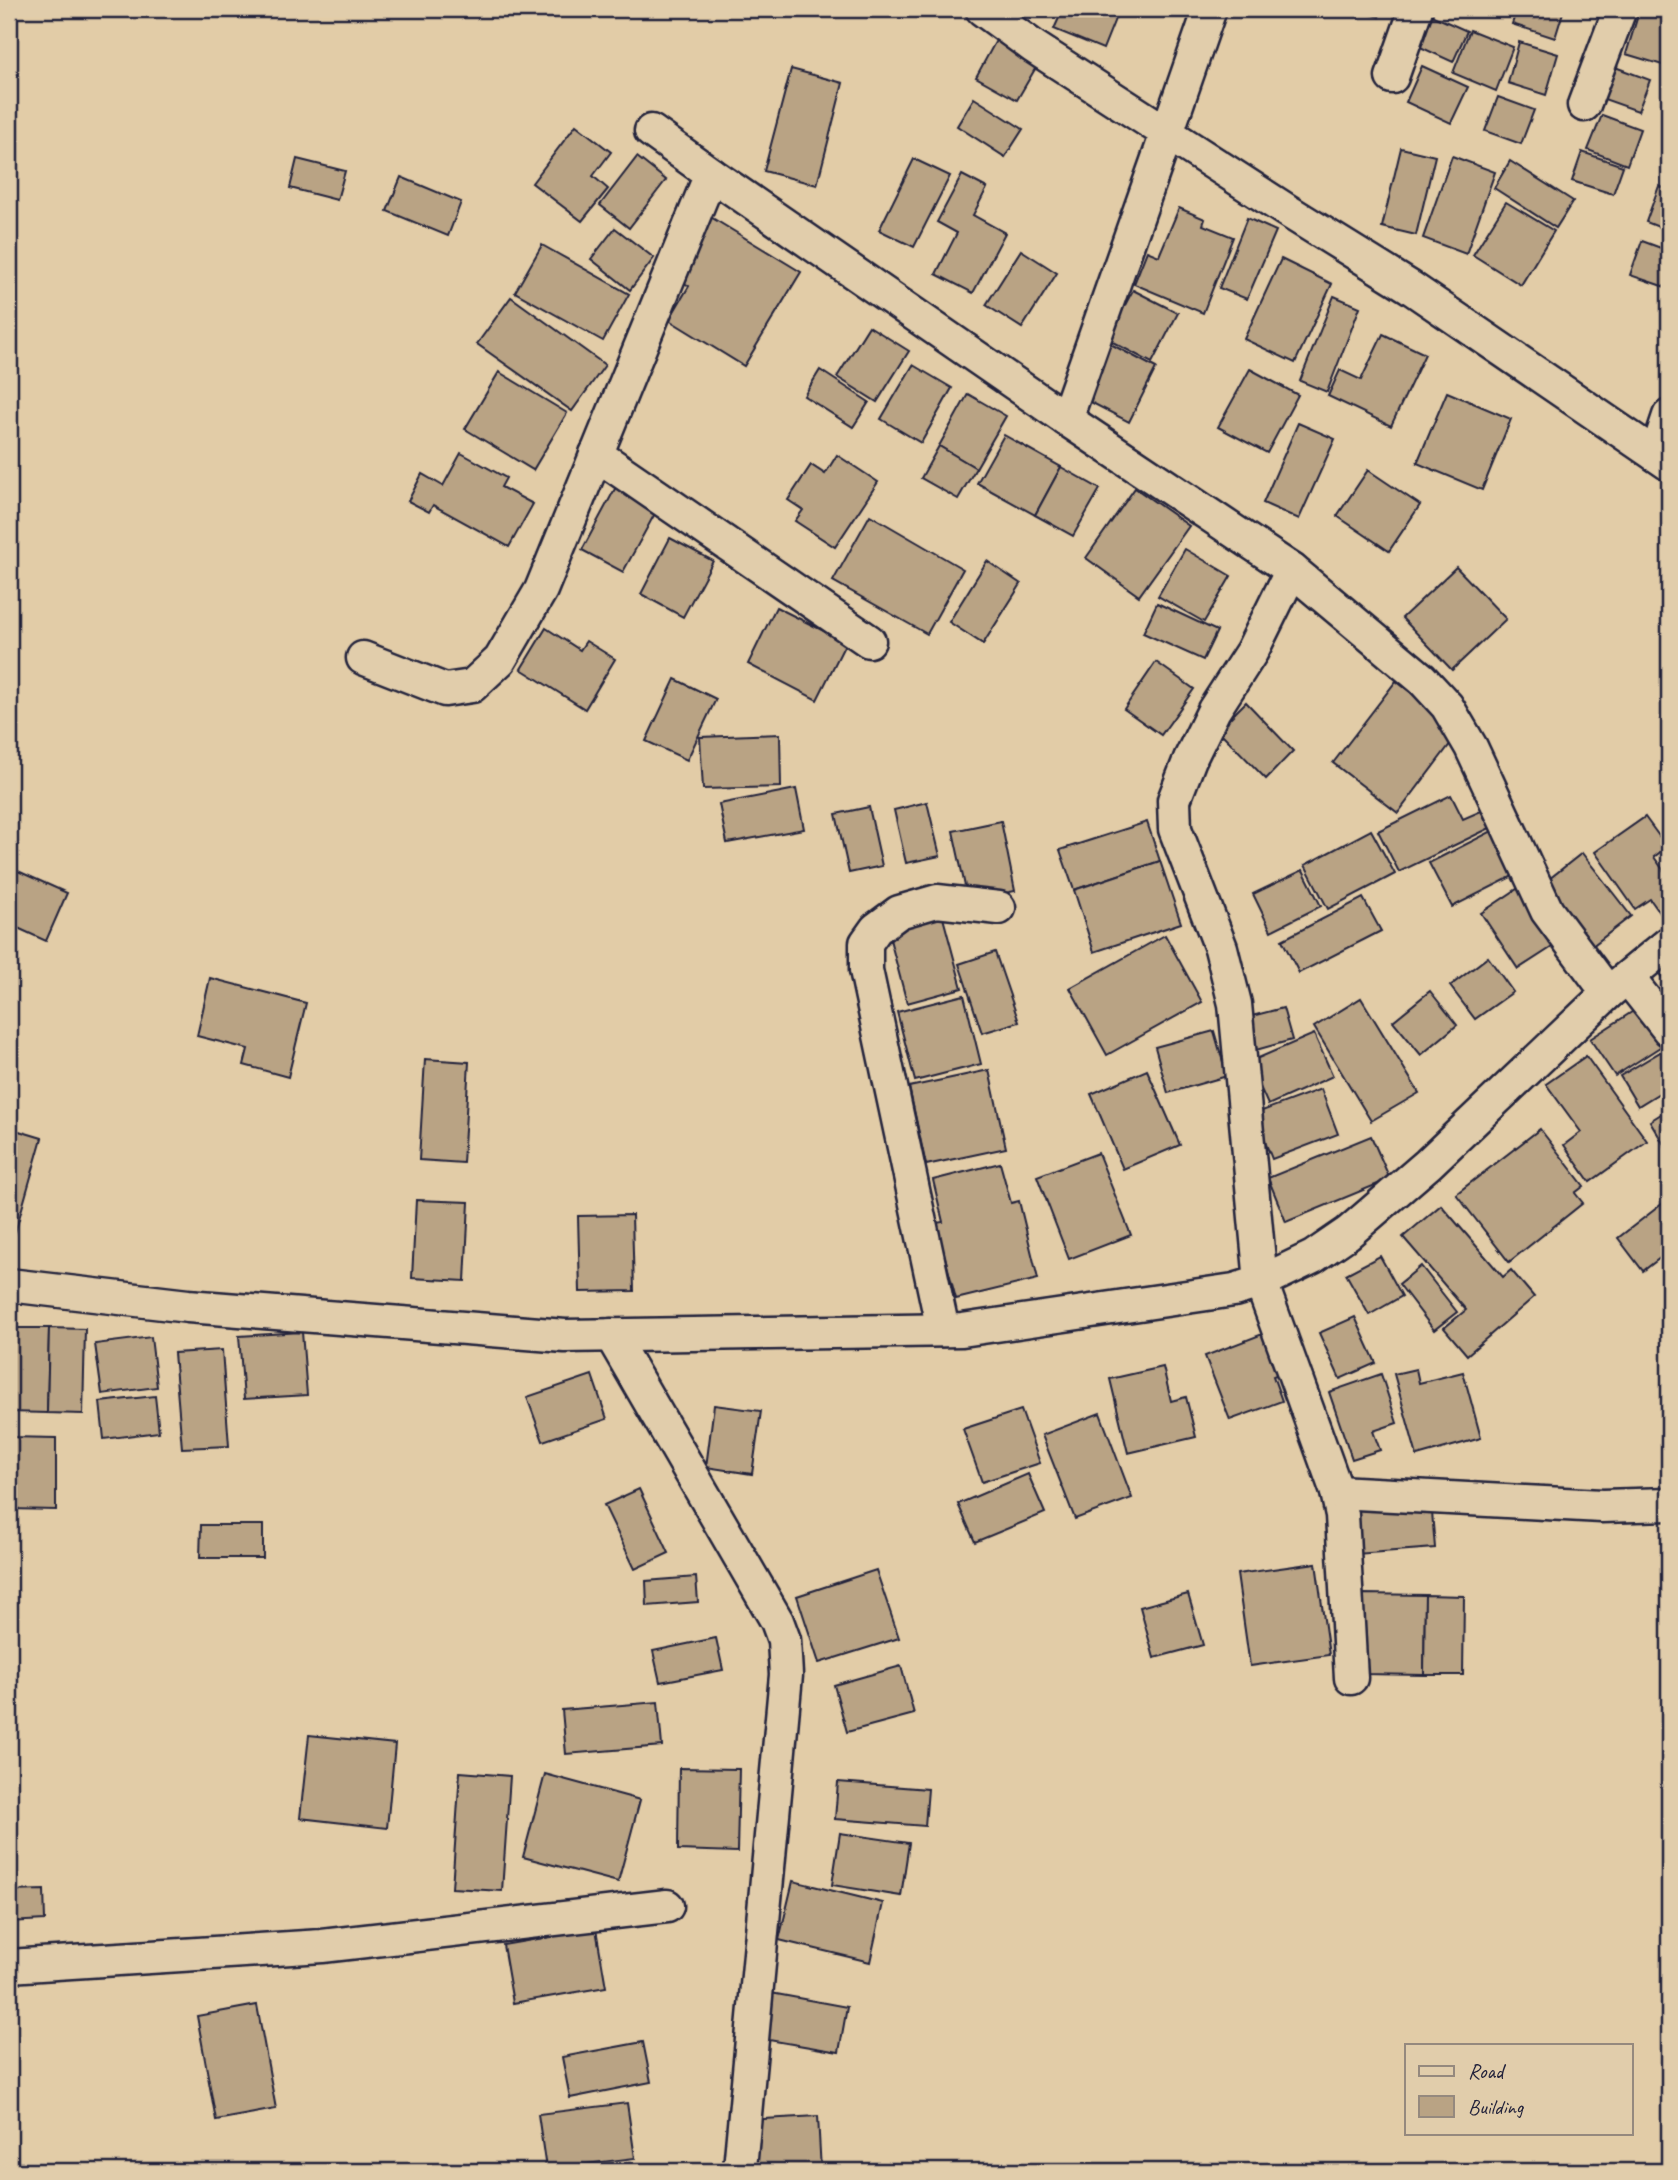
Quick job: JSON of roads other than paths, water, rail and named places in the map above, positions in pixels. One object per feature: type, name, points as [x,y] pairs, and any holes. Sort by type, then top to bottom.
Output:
[{"type":"street","points":[[982,9],[1034,47],[1410,287],[1662,459],[1669,416]]},
{"type":"street","points":[[1066,419],[1210,9]]},
{"type":"street","points":[[1392,78],[1416,9]]},
{"type":"street","points":[[1584,105],[1620,9]]},
{"type":"street","points":[[651,131],[1066,419],[1292,570],[1422,679],[1447,706],[1471,747],[1547,911],[1618,986],[1669,1030]]},
{"type":"street","points":[[363,658],[445,690],[472,686],[500,660],[541,590],[710,174]]},
{"type":"street","points":[[596,454],[869,641]]},
{"type":"street","points":[[1292,570],[1252,651],[1214,710],[1190,759],[1174,800],[1175,829],[1222,947],[1234,1004],[1261,1282],[1337,1492],[1342,1515],[1351,1678]]},
{"type":"street","points":[[943,1330],[866,970],[866,943],[876,929],[899,912],[937,901],[999,908]]},
{"type":"street","points":[[9,1285],[188,1306],[565,1336],[962,1330],[1220,1292],[1261,1282],[1313,1257],[1348,1233],[1428,1164],[1618,986],[1669,943]]},
{"type":"street","points":[[611,1335],[777,1621],[784,1640],[786,1675],[740,2168]]},
{"type":"street","points":[[1337,1492],[1602,1506],[1669,1504]]},
{"type":"street","points":[[9,1966],[322,1946],[667,1906]]}]
